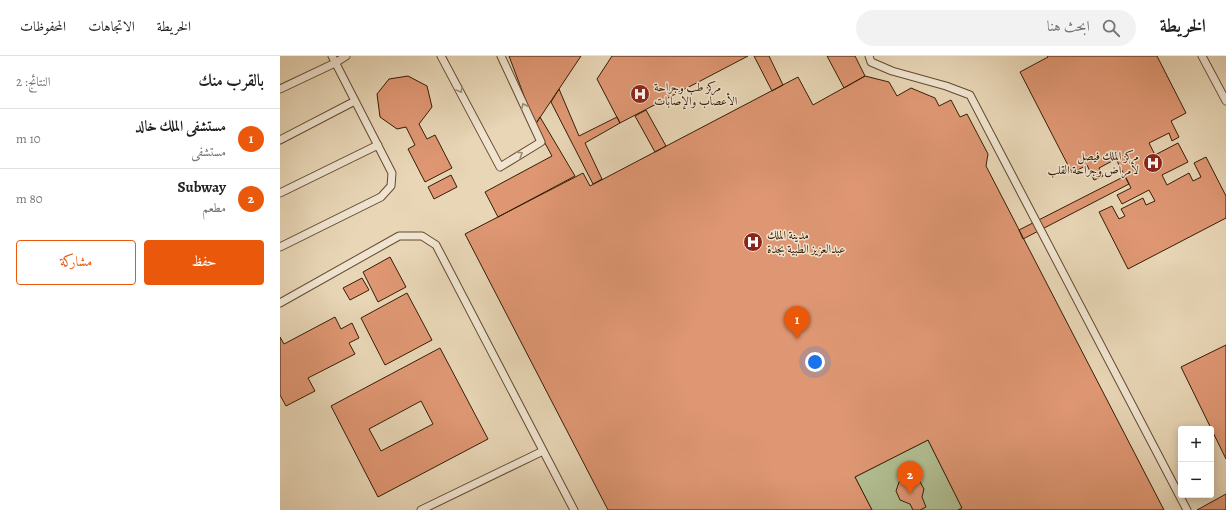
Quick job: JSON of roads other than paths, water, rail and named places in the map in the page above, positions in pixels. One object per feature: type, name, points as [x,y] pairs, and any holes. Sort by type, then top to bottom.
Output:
[{"type":"lane","points":[[280,89],[334,59],[346,56]]},
{"type":"lane","points":[[441,56],[500,167],[541,142],[501,56]]},
{"type":"lane","points":[[868,56],[871,62],[892,71],[946,86],[970,95],[1187,510]]},
{"type":"lane","points":[[1202,56],[1226,101]]},
{"type":"lane","points":[[280,247],[381,197],[391,186],[392,173],[334,59]]},
{"type":"lane","points":[[280,140],[355,101]]},
{"type":"lane","points":[[280,193],[378,144]]},
{"type":"lane","points":[[280,303],[399,236],[422,236],[436,245],[574,510]]},
{"type":"lane","points":[[421,510],[543,451]]},
{"type":"place","name":"مركز طب وجراحة الأعصاب والإصابات","points":[[640,94]]},
{"type":"place","name":"مركز الملك فيصل لأمراض وجراحة القلب","points":[[1153,163]]},
{"type":"place","name":"مدينة الملك عبدالعزيز الطبية بجدة","points":[[753,242]]},
{"type":"place","name":"مستشفى الملك خالد","points":[[797,339]]},
{"type":"place","name":"Subway","points":[[910,494]]}]
